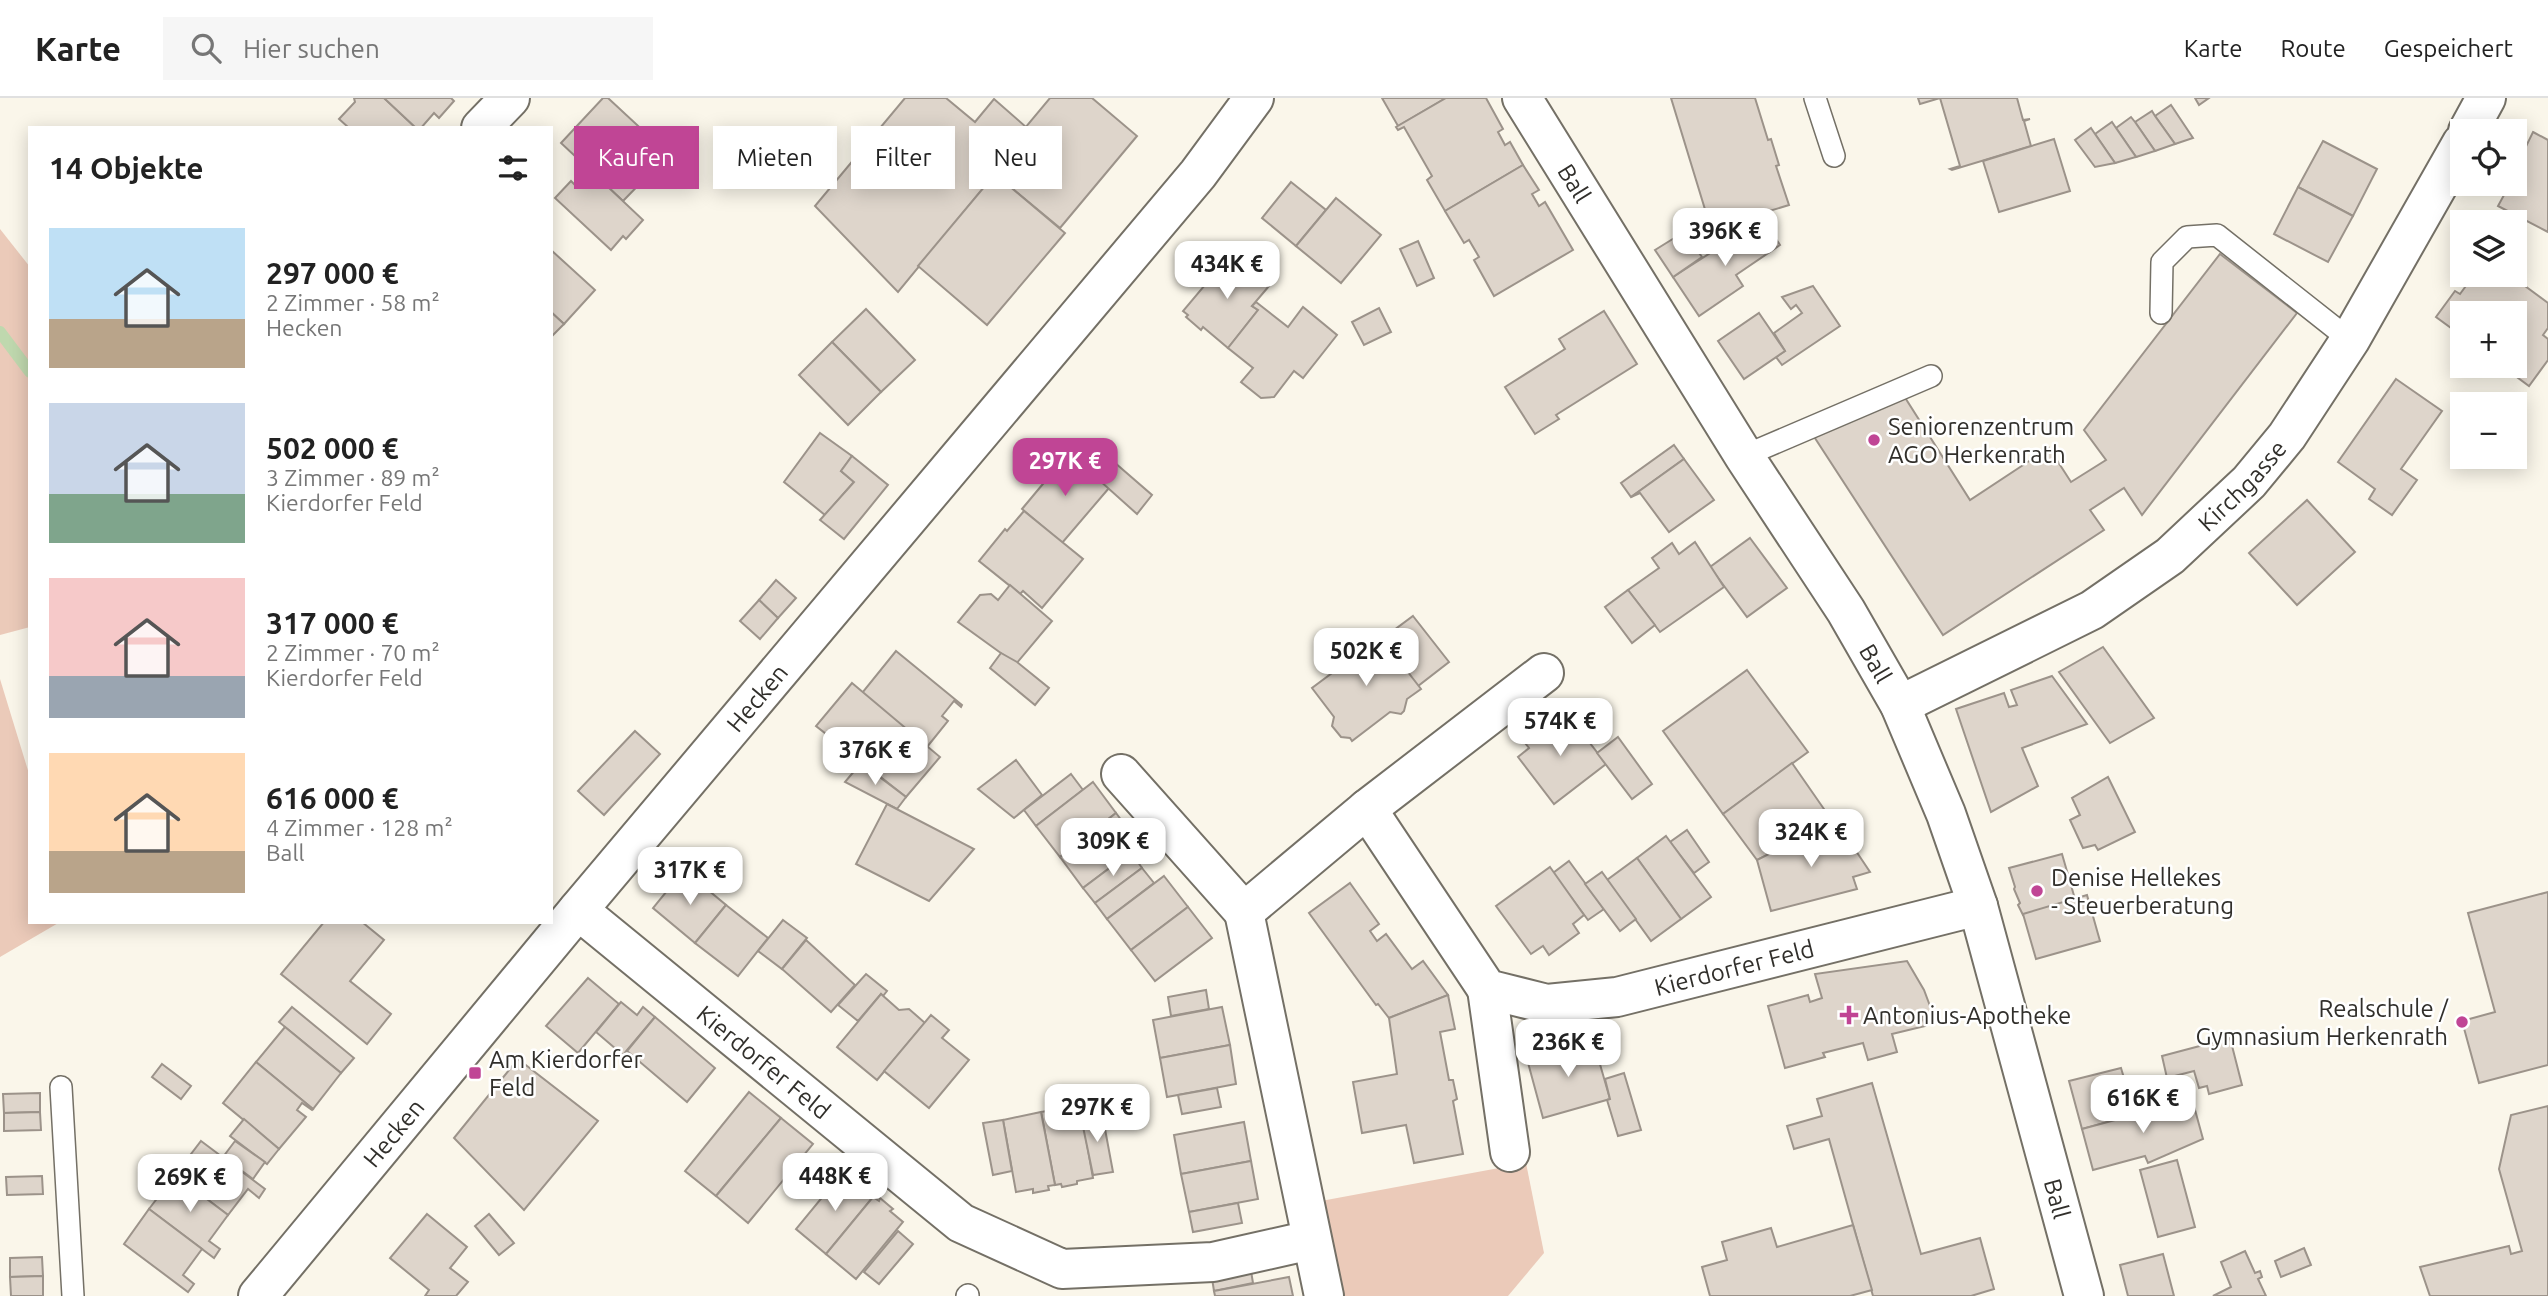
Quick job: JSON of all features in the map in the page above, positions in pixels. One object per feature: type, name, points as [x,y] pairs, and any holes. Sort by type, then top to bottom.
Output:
[{"type":"street","points":[[483,126],[510,98]]},
{"type":"street","name":"Hecken","points":[[258,1296],[578,910],[1198,174],[1254,98]]},
{"type":"street","name":"Ball","points":[[1522,98],[1744,456],[1846,611],[1900,705],[1946,814],[1978,906],[2084,1296]]},
{"type":"street","points":[[2475,119],[2486,98]]},
{"type":"street","name":"Kirchgasse","points":[[1900,705],[2092,610],[2170,556],[2249,482],[2287,436],[2350,340],[2450,164]]},
{"type":"street","points":[[1244,912],[1367,809],[1544,673]]},
{"type":"street","points":[[1121,775],[1244,912],[1324,1296]]},
{"type":"street","points":[[1367,809],[1487,989],[1510,1152]]},
{"type":"street","name":"Kierdorfer Feld","points":[[1487,989],[1547,1004],[1617,997],[1978,906]]},
{"type":"street","name":"Kierdorfer Feld","points":[[578,910],[961,1223],[1062,1269],[1213,1262],[1311,1240]]},
{"type":"lane","points":[[1815,98],[1834,156]]},
{"type":"lane","points":[[2161,313],[2162,262],[2187,237],[2217,235],[2350,340]]},
{"type":"lane","points":[[1744,456],[1931,376]]},
{"type":"lane","points":[[61,1087],[73,1296]]},
{"type":"shaded area","points":[[0,229],[28,264],[28,628],[0,635]]},
{"type":"shaded area","points":[[0,679],[28,770],[28,924],[57,924],[0,957]]},
{"type":"shaded area","points":[[1526,1163],[1544,1253],[1508,1296],[1339,1296],[1321,1201]]},
{"type":"building","points":[[354,98],[384,98],[414,126],[347,126],[339,119],[355,102]]},
{"type":"building","points":[[384,98],[451,98],[454,101],[439,118],[434,113],[423,126],[414,126]]},
{"type":"building","points":[[603,98],[608,98],[638,126],[577,126]]},
{"type":"building","points":[[905,98],[946,98],[975,122],[994,99],[1025,126],[969,126],[969,189],[983,189],[898,292],[815,206],[829,189],[837,189],[837,180],[851,163],[851,189],[955,189],[955,126],[882,126]]},
{"type":"building","points":[[1050,98],[1092,98],[1137,136],[1060,228],[1013,189],[1062,189],[1062,126],[1027,126]]},
{"type":"building","points":[[1382,98],[1446,98],[1398,126]]},
{"type":"building","points":[[1446,98],[1486,98],[1503,129],[1498,132],[1505,145],[1510,142],[1523,165],[1445,211],[1427,180],[1432,176],[1404,127],[1398,130],[1396,127]]},
{"type":"building","points":[[1671,98],[1755,98],[1768,140],[1771,139],[1779,165],[1776,166],[1789,205],[1711,229]]},
{"type":"building","points":[[1918,98],[1940,98],[1920,104]]},
{"type":"building","points":[[1940,98],[2017,98],[2023,120],[2030,119],[2024,121],[2031,146],[1950,169],[1960,166]]},
{"type":"building","points":[[2195,98],[2209,98],[2199,105]]},
{"type":"building","points":[[2171,105],[2193,138],[2175,144],[2155,116]]},
{"type":"building","points":[[2152,111],[2175,144],[2155,151],[2135,122]]},
{"type":"building","points":[[2131,117],[2155,151],[2136,157],[2116,128]]},
{"type":"building","points":[[2112,122],[2136,157],[2115,163],[2095,134]]},
{"type":"building","points":[[2091,128],[2115,163],[2095,167],[2075,140]]},
{"type":"building","points":[[574,129],[574,155],[561,143]]},
{"type":"building","points":[[2533,132],[2548,140],[2548,232],[2527,221],[2527,210],[2506,210],[2498,206],[2503,196],[2527,196],[2527,144]]},
{"type":"building","points":[[2054,139],[2070,191],[1999,212],[1983,161]]},
{"type":"building","points":[[2323,141],[2377,169],[2353,216],[2298,187]]},
{"type":"building","points":[[1523,165],[1539,190],[1532,194],[1539,206],[1545,202],[1573,250],[1494,296],[1474,260],[1479,257],[1469,240],[1464,243],[1445,211]]},
{"type":"building","points":[[571,181],[574,189],[610,189],[643,220],[626,239],[623,236],[611,250],[555,198]]},
{"type":"building","points":[[1291,182],[1326,210],[1296,246],[1262,218]]},
{"type":"building","points":[[2298,187],[2353,216],[2328,262],[2274,234]]},
{"type":"building","points":[[610,189],[635,189],[623,201]]},
{"type":"building","points":[[982,189],[1013,189],[1065,233],[987,325],[918,266]]},
{"type":"building","points":[[1336,198],[1381,235],[1341,283],[1296,246]]},
{"type":"building","points":[[1763,219],[1780,245],[1736,275],[1743,286],[1699,316],[1673,277]]},
{"type":"building","points":[[1684,232],[1702,257],[1673,277],[1655,250]]},
{"type":"building","points":[[1418,241],[1434,278],[1417,286],[1400,249]]},
{"type":"building","points":[[553,252],[595,290],[564,324],[553,314]]},
{"type":"building","points":[[1231,254],[1269,286],[1252,306],[1258,310],[1228,348],[1203,327],[1201,330],[1183,311]]},
{"type":"building","name":"Seniorenzentrum AGO Herkenrath","points":[[2220,254],[2297,313],[2142,515],[2124,488],[2090,510],[2104,530],[1943,635],[1811,432],[1904,396],[1970,500],[2049,448],[2071,482],[2106,460],[2084,430]]},
{"type":"building","points":[[1813,286],[1840,326],[1782,365],[1776,357],[1785,351],[1774,333],[1802,313],[1796,305],[1791,309],[1782,297]]},
{"type":"building","points":[[2465,287],[2526,287],[2548,303],[2548,328],[2543,335],[2548,339],[2548,360],[2529,386],[2518,378],[2527,378],[2527,301],[2450,301],[2450,327],[2436,317],[2455,291],[2460,294]]},
{"type":"building","points":[[1256,302],[1288,327],[1303,307],[1337,335],[1303,378],[1294,371],[1274,397],[1261,398],[1241,382],[1253,368],[1228,348],[1258,310],[1252,306]]},
{"type":"building","points":[[1379,308],[1391,332],[1364,345],[1352,322]]},
{"type":"building","points":[[866,309],[915,360],[881,392],[832,342]]},
{"type":"building","points":[[1604,311],[1637,364],[1556,415],[1559,419],[1535,434],[1505,387],[1565,349],[1559,339]]},
{"type":"building","points":[[1759,313],[1785,351],[1744,379],[1718,341]]},
{"type":"building","points":[[553,314],[564,324],[553,335]]},
{"type":"building","points":[[832,342],[881,392],[848,425],[799,375]]},
{"type":"building","points":[[2396,379],[2442,411],[2401,469],[2417,480],[2392,515],[2369,499],[2375,489],[2338,462]]},
{"type":"building","points":[[820,433],[852,456],[841,471],[854,482],[825,515],[784,482]]},
{"type":"building","points":[[1674,445],[1684,459],[1631,497],[1621,483]]},
{"type":"building","points":[[1068,454],[1109,488],[1062,543],[1022,509]]},
{"type":"building","points":[[852,456],[888,485],[844,539],[820,520],[854,482],[841,471]]},
{"type":"building","points":[[1684,459],[1714,500],[1669,532],[1640,493],[1631,497]]},
{"type":"building","points":[[1114,462],[1152,495],[1137,514],[1099,480]]},
{"type":"building","points":[[2307,500],[2355,552],[2297,605],[2249,553]]},
{"type":"building","points":[[1024,511],[1083,559],[1042,608],[1023,591],[1020,594],[979,561]]},
{"type":"building","points":[[1750,538],[1787,588],[1747,617],[1710,567]]},
{"type":"building","points":[[1695,542],[1724,587],[1660,632],[1628,590],[1659,568],[1652,558],[1672,543],[1679,554]]},
{"type":"building","points":[[776,580],[796,598],[778,618],[759,600]]},
{"type":"building","points":[[1010,585],[1052,621],[1016,664],[958,622],[980,595],[991,594],[998,600]]},
{"type":"building","points":[[1628,590],[1655,625],[1632,643],[1605,607]]},
{"type":"building","points":[[759,600],[778,618],[760,639],[740,621]]},
{"type":"building","points":[[1413,616],[1449,662],[1418,686],[1382,639]]},
{"type":"building","points":[[1380,636],[1421,689],[1407,699],[1401,714],[1390,712],[1352,741],[1350,738],[1341,737],[1332,726],[1334,717],[1312,688],[1336,670],[1335,660],[1354,646],[1364,649]]},
{"type":"building","points":[[2103,647],[2154,718],[2110,743],[2059,672]]},
{"type":"building","points":[[896,651],[962,705],[961,707],[954,701],[942,716],[948,721],[927,747],[862,693]]},
{"type":"building","points":[[1001,653],[1017,662],[1049,688],[1035,705],[990,668]]},
{"type":"building","points":[[1747,670],[1808,752],[1723,814],[1663,731]]},
{"type":"building","points":[[2052,676],[2087,724],[2022,748],[2038,786],[1991,812],[1956,709],[2004,693],[2009,707],[2017,705],[2011,690]]},
{"type":"building","points":[[852,683],[940,757],[906,797],[816,726]]},
{"type":"building","points":[[1551,716],[1558,725],[1570,717],[1606,764],[1554,804],[1518,757],[1529,748],[1522,739]]},
{"type":"building","points":[[635,731],[660,754],[604,815],[578,791]]},
{"type":"building","points":[[1618,737],[1652,784],[1632,799],[1597,753]]},
{"type":"building","points":[[1016,760],[1042,795],[1014,818],[978,789]]},
{"type":"building","points":[[861,763],[906,797],[897,809],[845,782]]},
{"type":"building","points":[[1792,763],[1833,822],[1757,860],[1723,814]]},
{"type":"building","points":[[1071,774],[1083,790],[1036,826],[1024,810]]},
{"type":"building","points":[[2108,777],[2135,832],[2098,850],[2095,845],[2083,848],[2070,820],[2080,815],[2072,798]]},
{"type":"building","points":[[1093,782],[1116,813],[1060,857],[1036,826]]},
{"type":"building","points":[[887,804],[974,849],[929,901],[856,864]]},
{"type":"building","points":[[1116,813],[1140,845],[1083,888],[1060,857]]},
{"type":"building","points":[[1833,822],[1837,835],[1844,834],[1847,846],[1852,845],[1870,872],[1853,877],[1857,889],[1771,911],[1757,860]]},
{"type":"building","points":[[1687,830],[1709,862],[1694,873],[1670,842]]},
{"type":"building","points":[[1666,836],[1711,897],[1681,919],[1637,858]]},
{"type":"building","points":[[1131,852],[1142,868],[1095,903],[1083,888]]},
{"type":"building","points":[[2062,854],[2075,899],[2023,915],[2009,868]]},
{"type":"building","points":[[1637,858],[1681,919],[1651,941],[1607,880]]},
{"type":"building","points":[[1569,861],[1604,909],[1588,920],[1553,873]]},
{"type":"building","points":[[1550,867],[1584,915],[1573,924],[1579,933],[1549,955],[1543,946],[1531,954],[1496,906]]},
{"type":"building","points":[[1142,868],[1154,883],[1107,919],[1095,903]]},
{"type":"building","points":[[684,870],[726,905],[695,943],[653,908]]},
{"type":"building","points":[[1602,872],[1636,919],[1620,931],[1585,884]]},
{"type":"building","points":[[1164,876],[1188,907],[1131,950],[1107,919]]},
{"type":"building","points":[[1350,883],[1379,924],[1370,931],[1377,941],[1386,934],[1412,969],[1423,961],[1448,995],[1389,1018],[1378,1004],[1376,1005],[1309,913]]},
{"type":"building","points":[[2548,892],[2548,1065],[2479,1083],[2462,1021],[2495,1012],[2468,913]]},
{"type":"building","points":[[2087,895],[2100,941],[2036,959],[2023,914]]},
{"type":"building","points":[[726,905],[768,938],[738,976],[695,943]]},
{"type":"building","points":[[1188,907],[1212,938],[1155,981],[1131,950]]},
{"type":"building","points":[[783,920],[807,938],[782,969],[758,951]]},
{"type":"building","points":[[322,924],[364,924],[384,940],[350,981],[391,1014],[367,1044],[281,974]]},
{"type":"building","points":[[806,940],[855,985],[831,1012],[782,969]]},
{"type":"building","name":"Antonius-Apotheke","points":[[1907,961],[1924,990],[1933,1014],[1922,1017],[1925,1026],[1892,1034],[1897,1052],[1868,1060],[1863,1043],[1823,1053],[1825,1057],[1785,1068],[1768,1006],[1808,995],[1810,1002],[1822,998],[1815,974]]},
{"type":"building","points":[[866,974],[887,991],[883,996],[881,994],[858,1021],[838,1005]]},
{"type":"building","points":[[588,978],[619,1004],[578,1053],[546,1026]]},
{"type":"building","points":[[1206,990],[1209,1009],[1171,1016],[1168,997]]},
{"type":"building","points":[[881,994],[899,1010],[909,1009],[925,1023],[877,1080],[837,1047]]},
{"type":"building","points":[[1448,995],[1455,1029],[1440,1032],[1449,1080],[1453,1080],[1457,1099],[1453,1101],[1463,1154],[1414,1163],[1406,1125],[1362,1133],[1353,1082],[1397,1074],[1389,1018]]},
{"type":"building","points":[[621,1002],[637,1015],[643,1007],[655,1017],[623,1055],[596,1032]]},
{"type":"building","points":[[292,1007],[354,1058],[341,1073],[279,1022]]},
{"type":"building","points":[[1222,1007],[1230,1045],[1160,1058],[1153,1020]]},
{"type":"building","points":[[931,1015],[949,1030],[942,1038],[969,1060],[929,1108],[884,1071]]},
{"type":"building","points":[[655,1017],[715,1068],[687,1102],[627,1051]]},
{"type":"building","points":[[285,1027],[341,1073],[313,1109],[256,1062]]},
{"type":"building","points":[[2230,1038],[2242,1085],[2209,1094],[2207,1086],[2199,1088],[2194,1071],[2167,1078],[2162,1056]]},
{"type":"building","points":[[1593,1040],[1610,1099],[1543,1118],[1527,1059]]},
{"type":"building","points":[[1230,1045],[1236,1084],[1167,1097],[1160,1058]]},
{"type":"building","points":[[518,1059],[598,1121],[524,1210],[454,1138]]},
{"type":"building","points":[[256,1062],[313,1109],[302,1103],[297,1110],[306,1117],[279,1149],[223,1103]]},
{"type":"building","points":[[162,1064],[191,1086],[181,1099],[152,1077]]},
{"type":"building","points":[[2121,1068],[2135,1115],[2082,1129],[2069,1081]]},
{"type":"building","points":[[1624,1073],[1641,1130],[1618,1136],[1607,1100],[1610,1099],[1605,1079]]},
{"type":"building","points":[[1872,1083],[1921,1254],[1980,1238],[1994,1289],[1971,1296],[1873,1296],[1829,1139],[1794,1149],[1787,1126],[1822,1116],[1817,1099]]},
{"type":"building","points":[[1217,1088],[1221,1107],[1182,1114],[1178,1095]]},
{"type":"building","points":[[749,1092],[781,1118],[716,1196],[685,1171]]},
{"type":"building","points":[[40,1093],[40,1112],[4,1113],[3,1094]]},
{"type":"building","points":[[2192,1099],[2203,1139],[2148,1163],[2145,1156],[2093,1170],[2082,1129]]},
{"type":"building","points":[[1080,1105],[1093,1178],[1062,1187],[1061,1184],[1055,1185],[1041,1112]]},
{"type":"building","points":[[2548,1106],[2548,1296],[2430,1296],[2420,1267],[2509,1246],[2511,1254],[2522,1251],[2499,1169],[2511,1115]]},
{"type":"building","points":[[40,1112],[41,1130],[4,1131],[4,1113]]},
{"type":"building","points":[[1041,1112],[1055,1185],[1048,1186],[1049,1190],[1033,1193],[1033,1189],[1016,1192],[1003,1120]]},
{"type":"building","points":[[1102,1113],[1113,1172],[1093,1175],[1081,1117]]},
{"type":"building","points":[[781,1118],[813,1144],[748,1223],[716,1196]]},
{"type":"building","points":[[244,1119],[279,1149],[267,1164],[230,1136]]},
{"type":"building","points":[[1003,1120],[1012,1171],[993,1175],[983,1123]]},
{"type":"building","points":[[1244,1122],[1251,1161],[1181,1174],[1174,1135]]},
{"type":"building","points":[[201,1141],[265,1189],[259,1198],[248,1189],[228,1215],[175,1175]]},
{"type":"building","points":[[235,1141],[265,1162],[253,1179],[223,1157]]},
{"type":"building","points":[[2177,1160],[2195,1227],[2158,1237],[2140,1170]]},
{"type":"building","points":[[1251,1161],[1258,1199],[1189,1212],[1181,1174]]},
{"type":"building","points":[[843,1172],[856,1183],[858,1180],[873,1197],[826,1254],[796,1229]]},
{"type":"building","points":[[175,1175],[228,1215],[209,1241],[220,1249],[214,1258],[149,1209]]},
{"type":"building","points":[[42,1176],[43,1194],[7,1195],[6,1177]]},
{"type":"building","points":[[873,1197],[879,1201],[880,1198],[903,1222],[856,1279],[826,1254]]},
{"type":"building","points":[[1238,1203],[1242,1223],[1193,1232],[1189,1212]]},
{"type":"building","points":[[149,1209],[202,1249],[183,1275],[194,1284],[188,1292],[124,1244]]},
{"type":"building","points":[[427,1214],[467,1247],[450,1268],[468,1282],[456,1296],[425,1296],[429,1290],[390,1258]]},
{"type":"building","points":[[489,1214],[514,1243],[499,1255],[475,1226]]},
{"type":"building","points":[[1853,1225],[1872,1290],[1850,1296],[1710,1296],[1702,1267],[1727,1260],[1722,1242],[1771,1228],[1777,1247]]},
{"type":"building","points":[[898,1231],[913,1244],[879,1284],[864,1272]]},
{"type":"building","points":[[2304,1248],[2311,1265],[2281,1277],[2275,1261]]},
{"type":"building","points":[[2245,1251],[2255,1273],[2260,1271],[2262,1277],[2258,1279],[2266,1296],[2213,1296],[2231,1287],[2221,1262]]},
{"type":"building","points":[[2163,1254],[2174,1296],[2128,1296],[2120,1265]]},
{"type":"building","points":[[42,1257],[43,1276],[10,1277],[10,1258]]},
{"type":"building","points":[[1250,1265],[1253,1283],[1214,1291],[1211,1272]]},
{"type":"building","points":[[43,1276],[43,1296],[11,1296],[10,1277]]},
{"type":"building","points":[[1289,1277],[1293,1296],[1215,1296],[1214,1291]]},
{"type":"waterway","points":[[0,332],[28,369]]},
{"type":"place","name":"Seniorenzentrum AGO Herkenrath","points":[[1874,440]]},
{"type":"place","name":"Denise Hellekes - Steuerberatung","points":[[2037,891]]},
{"type":"place","name":"Antonius-Apotheke","points":[[1849,1015]]},
{"type":"place","name":"Realschule / Gymnasium Herkenrath","points":[[2462,1022]]},
{"type":"place","name":"Am Kierdorfer Feld","points":[[475,1073]]}]
